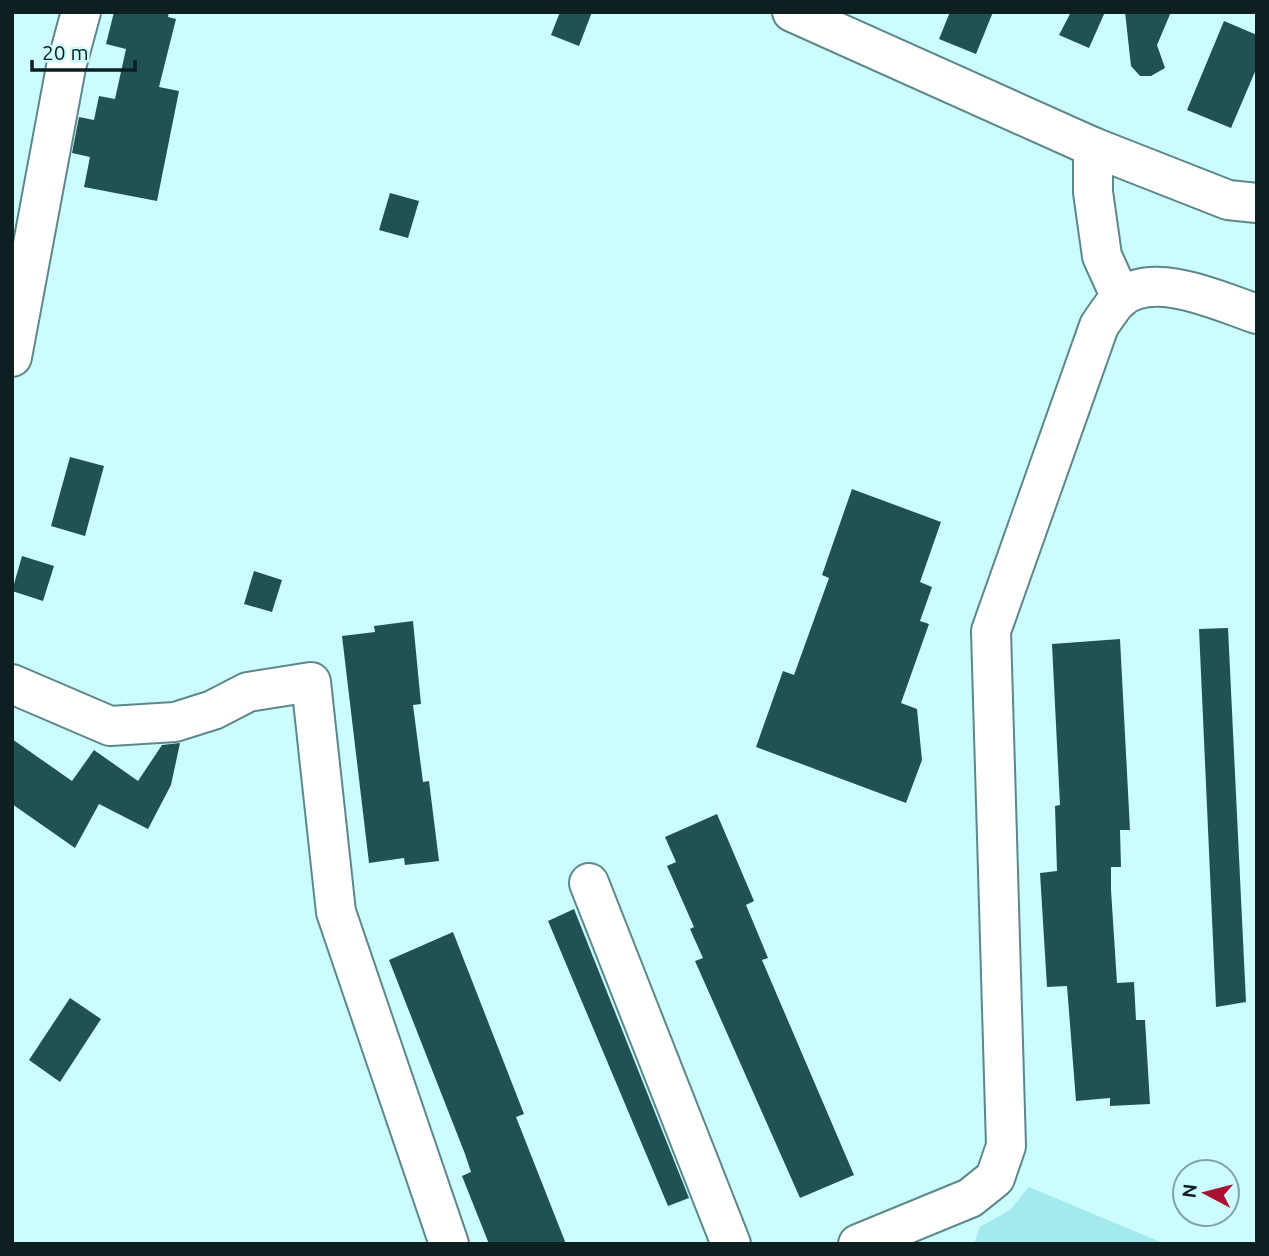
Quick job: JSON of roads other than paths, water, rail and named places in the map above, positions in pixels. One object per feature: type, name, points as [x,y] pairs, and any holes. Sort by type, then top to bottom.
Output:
[{"type":"street","points":[[12,357],[66,67],[81,12]]},
{"type":"street","points":[[792,12],[1093,147],[1228,200],[1257,203]]},
{"type":"street","points":[[1093,147],[1093,192],[1102,256],[1121,298]]},
{"type":"street","points":[[858,1244],[970,1198],[995,1178],[1006,1146],[990,631],[1099,326],[1121,298],[1150,286],[1187,290],[1257,314]]},
{"type":"street","points":[[12,684],[110,726],[176,722],[213,710],[248,692],[311,682],[336,912],[449,1244]]},
{"type":"street","points":[[589,883],[732,1244]]}]
